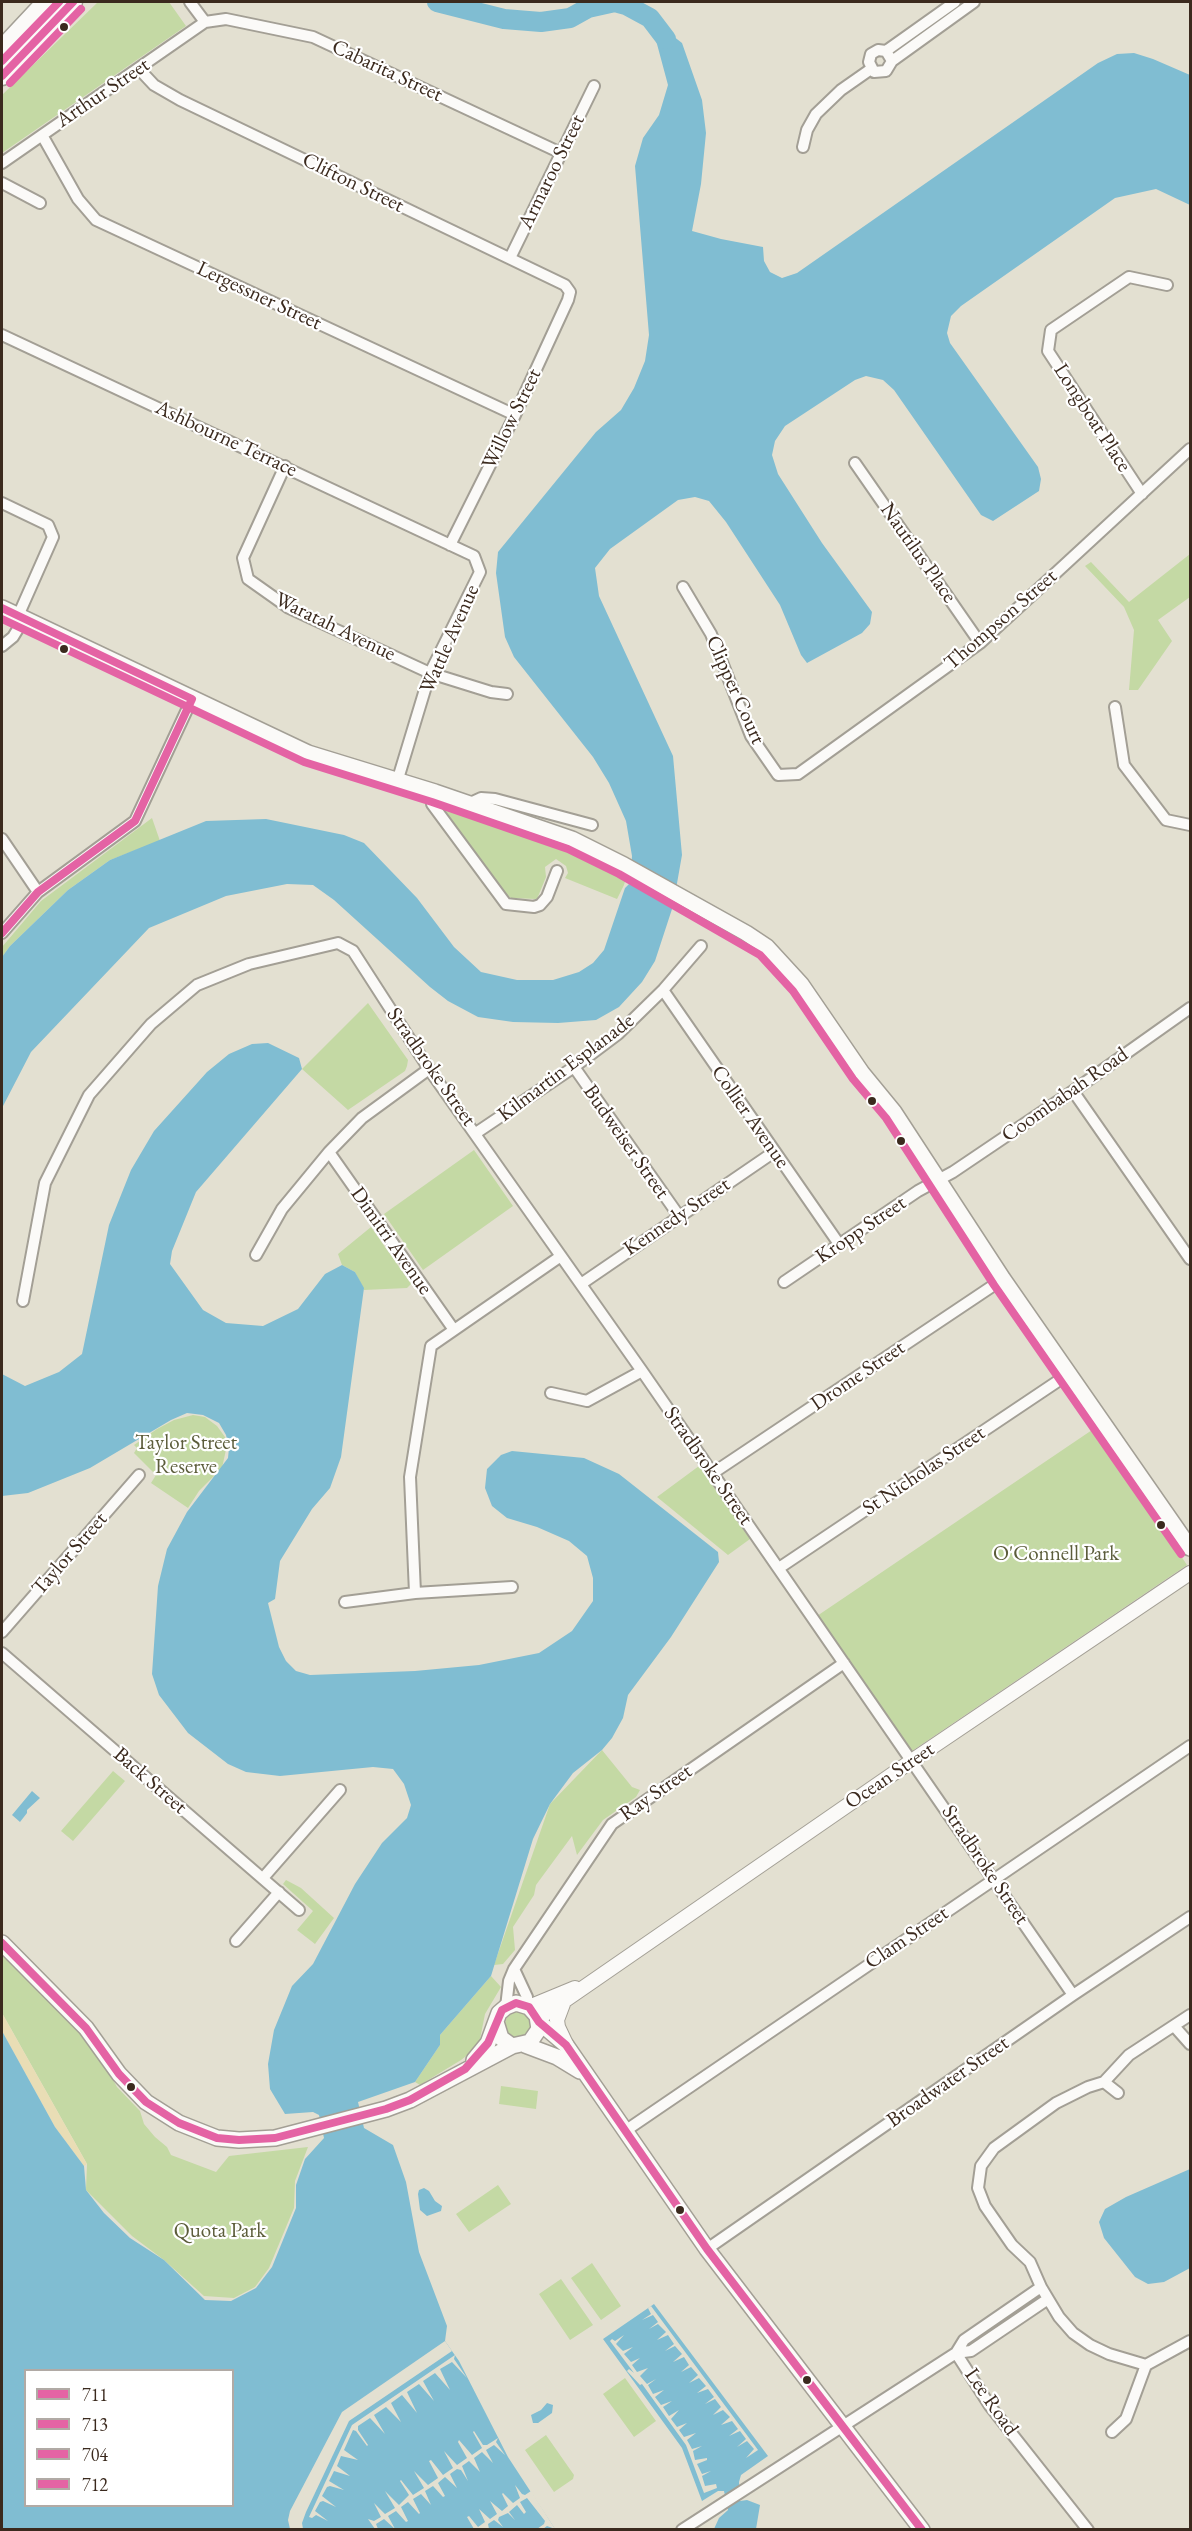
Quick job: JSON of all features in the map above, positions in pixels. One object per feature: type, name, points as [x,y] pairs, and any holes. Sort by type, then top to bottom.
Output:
[{"type":"highway","points":[[2,49],[46,2]]},
{"type":"highway","points":[[2,76],[73,2]]},
{"type":"main road","points":[[2,608],[308,753],[435,792],[572,839],[682,897],[767,947],[801,984],[862,1073],[894,1112],[1002,1279],[1191,1548]]},
{"type":"main road","points":[[2,1943],[86,2028],[130,2087],[146,2102],[191,2129],[217,2138],[239,2140],[275,2138],[365,2115],[410,2100],[465,2069],[534,2038],[533,2013]]},
{"type":"main road","points":[[465,2069],[488,2043],[499,2013],[516,2003],[533,2013],[566,2045],[707,2249],[798,2366],[917,2528]]},
{"type":"main road","points":[[496,2022],[501,2038],[557,2057],[587,2077]]},
{"type":"street","points":[[190,2],[205,22]]},
{"type":"street","points":[[955,2],[886,51],[878,50],[871,54],[869,62],[871,69],[878,73],[886,71],[892,61],[974,2]]},
{"type":"street","name":"Cabarita Street","points":[[205,22],[226,19],[313,37],[561,153]]},
{"type":"street","name":"Arthur Street","points":[[2,164],[205,22]]},
{"type":"street","points":[[886,51],[892,61]]},
{"type":"street","name":"Clifton Street","points":[[140,69],[154,85],[180,100],[565,285],[570,292]]},
{"type":"street","points":[[803,147],[807,130],[816,114],[841,90],[871,69]]},
{"type":"street","name":"Armaroo Street","points":[[510,258],[594,86]]},
{"type":"street","name":"Lergessner Street","points":[[42,135],[78,199],[96,220],[515,415]]},
{"type":"street","points":[[2,183],[40,203]]},
{"type":"street","name":"Longboat Place","points":[[1142,494],[1048,351],[1051,330],[1129,277],[1167,285]]},
{"type":"street","name":"Willow Street","points":[[450,545],[515,415],[570,292]]},
{"type":"street","name":"Ashbourne Terrace","points":[[2,335],[450,545]]},
{"type":"street","name":"Thompson Street","points":[[798,774],[980,643],[1191,449]]},
{"type":"street","name":"Nautilus Place","points":[[855,464],[980,643]]},
{"type":"street","name":"Waratah Avenue","points":[[285,466],[243,558],[248,579],[289,608],[430,673],[491,692],[507,694]]},
{"type":"street","points":[[2,503],[48,525],[53,537],[14,637],[2,646]]},
{"type":"street","name":"Wattle Avenue","points":[[397,782],[430,673],[480,572],[474,556],[450,545]]},
{"type":"street","name":"Clipper Court","points":[[683,588],[711,634],[752,736],[778,775],[798,774]]},
{"type":"street","points":[[2,933],[38,892],[135,821],[192,699]]},
{"type":"street","points":[[1115,707],[1124,765],[1166,819],[1191,825]]},
{"type":"street","points":[[435,792],[432,804],[506,904],[534,907],[540,905],[547,897],[557,871]]},
{"type":"street","points":[[468,804],[481,798],[495,800],[592,825]]},
{"type":"street","points":[[2,839],[38,892]]},
{"type":"street","name":"Stradbroke Street","points":[[23,1300],[45,1183],[90,1095],[151,1024],[197,985],[249,964],[338,944],[353,951],[429,1069],[913,1760],[1074,1995]]},
{"type":"street","name":"Kilmartin Esplanade","points":[[476,1133],[618,1034],[663,990],[701,946]]},
{"type":"street","name":"Collier Avenue","points":[[663,990],[839,1244]]},
{"type":"street","name":"Coombabah Road","points":[[939,1180],[1073,1091],[1191,1008]]},
{"type":"street","name":"Budweiser Street","points":[[573,1067],[679,1216]]},
{"type":"street","points":[[256,1255],[282,1209],[329,1152],[363,1118],[429,1069]]},
{"type":"street","points":[[1073,1091],[1191,1258]]},
{"type":"street","name":"Dimitri Avenue","points":[[329,1152],[454,1330]]},
{"type":"street","name":"Kennedy Street","points":[[580,1284],[774,1152]]},
{"type":"street","name":"Kropp Street","points":[[784,1282],[918,1191],[939,1180]]},
{"type":"street","points":[[415,1593],[410,1477],[431,1346],[561,1256]]},
{"type":"street","name":"Drome Street","points":[[713,1473],[1002,1279]]},
{"type":"street","points":[[550,1392],[587,1401],[642,1371]]},
{"type":"street","name":"St Nicholas Street","points":[[779,1568],[1070,1373]]},
{"type":"street","name":"Taylor Street","points":[[2,1632],[139,1475]]},
{"type":"street","name":"Ocean Street","points":[[533,2013],[563,2004],[591,1981],[913,1760],[1191,1573]]},
{"type":"street","points":[[345,1602],[415,1593],[512,1587]]},
{"type":"street","name":"Back Street","points":[[2,1653],[299,1910]]},
{"type":"street","name":"Ray Street","points":[[506,2007],[509,1981],[514,1969],[612,1824],[844,1663]]},
{"type":"street","name":"Clam Street","points":[[625,2131],[1191,1746]]},
{"type":"street","points":[[263,1878],[340,1790]]},
{"type":"street","points":[[236,1941],[279,1892]]},
{"type":"street","name":"Broadwater Street","points":[[707,2249],[1074,1995],[1191,1917]]},
{"type":"street","points":[[514,1969],[533,2013]]},
{"type":"street","name":"Ocean Street","points":[[533,2013],[591,1981]]},
{"type":"street","points":[[563,2004],[557,2020],[566,2045]]},
{"type":"street","points":[[1146,2365],[1109,2354],[1073,2333],[1059,2317],[1048,2299],[1030,2262],[1012,2245],[985,2206],[978,2188],[981,2166],[994,2148],[1056,2103],[1088,2087],[1104,2082],[1129,2055],[1191,2015]]},
{"type":"street","points":[[1174,2026],[1191,2044]]},
{"type":"street","points":[[1104,2082],[1118,2093]]},
{"type":"street","points":[[956,2353],[964,2340],[1041,2287]]},
{"type":"street","points":[[956,2353],[970,2351],[1048,2299]]},
{"type":"street","points":[[1112,2432],[1126,2419],[1146,2365],[1191,2341]]},
{"type":"street","name":"Lee Road","points":[[682,2529],[956,2353],[990,2406],[1088,2529]]},
{"type":"green space","points":[[98,2],[169,2],[186,26],[2,153],[2,95]]},
{"type":"green space","points":[[1190,554],[1190,597],[1158,620],[1172,641],[1138,690],[1129,690],[1134,630],[1124,607],[1085,566],[1091,562],[1129,602]]},
{"type":"green space","points":[[442,806],[576,851],[626,878],[624,885],[617,899],[565,878],[568,873],[566,866],[556,859],[545,867],[546,877],[537,899],[511,898],[502,891]]},
{"type":"green space","points":[[152,818],[160,841],[110,860],[68,890],[10,946],[2,957],[2,947],[41,901]]},
{"type":"green space","points":[[368,1003],[408,1060],[407,1066],[405,1071],[348,1110],[302,1069]]},
{"type":"green space","points":[[474,1150],[513,1206],[423,1270],[384,1214]]},
{"type":"green space","points":[[371,1227],[411,1284],[407,1288],[364,1290],[355,1272],[342,1265],[338,1254]]},
{"type":"green space","name":"Taylor Street Reserve","points":[[193,1415],[205,1417],[217,1426],[225,1437],[227,1445],[222,1468],[199,1491],[188,1508],[151,1483],[156,1475],[134,1453],[137,1448],[134,1445],[174,1420]]},
{"type":"green space","name":"O'Connell Park","points":[[1095,1428],[1187,1565],[909,1753],[817,1616]]},
{"type":"green space","points":[[699,1466],[750,1539],[728,1555],[657,1497]]},
{"type":"green space","points":[[602,1750],[632,1787],[640,1790],[636,1797],[603,1820],[577,1855],[572,1836],[536,1885],[534,1895],[513,1927],[515,1950],[503,1964],[494,1965],[550,1804]]},
{"type":"green space","points":[[113,1771],[125,1781],[73,1841],[61,1831]]},
{"type":"green space","points":[[286,1880],[301,1888],[334,1918],[315,1944],[297,1930],[313,1911],[283,1884]]},
{"type":"green space","name":"Quota Park","points":[[2,1951],[69,2017],[101,2058],[117,2087],[140,2111],[144,2124],[167,2147],[171,2155],[216,2172],[229,2156],[308,2147],[295,2181],[294,2208],[269,2268],[255,2287],[234,2298],[204,2296],[164,2260],[132,2236],[86,2190],[87,2164],[2,2013]]},
{"type":"green space","points":[[491,1976],[501,1987],[485,2014],[480,2039],[474,2050],[420,2085],[415,2082],[440,2045],[440,2035]]},
{"type":"green space","points":[[518,2012],[527,2016],[531,2025],[527,2034],[518,2038],[509,2034],[505,2025],[509,2016]]},
{"type":"green space","points":[[501,2086],[538,2091],[536,2109],[499,2104]]},
{"type":"green space","points":[[498,2185],[511,2204],[469,2232],[456,2214]]},
{"type":"green space","points":[[592,2263],[621,2306],[601,2320],[571,2278]]},
{"type":"green space","points":[[561,2279],[593,2325],[570,2340],[539,2294]]},
{"type":"green space","points":[[625,2378],[656,2421],[634,2437],[603,2394]]},
{"type":"green space","points":[[546,2435],[574,2475],[573,2479],[554,2492],[525,2450]]},
{"type":"sand","points":[[2,2013],[87,2164],[84,2166],[55,2127],[2,2031]]},
{"type":"water","points":[[650,18],[682,43],[702,100],[706,133],[701,184],[692,231],[763,247],[764,261],[770,272],[782,278],[797,273],[1098,63],[1117,54],[1134,53],[1190,75],[1190,205],[1156,189],[1115,198],[961,306],[951,316],[947,333],[950,343],[1038,467],[1041,479],[1039,491],[993,521],[981,515],[894,390],[883,380],[866,376],[855,380],[785,426],[775,441],[772,455],[778,474],[822,543],[872,612],[870,624],[862,633],[807,663],[801,655],[780,605],[726,522],[709,501],[695,497],[678,500],[610,549],[595,568],[599,596],[673,756],[682,855],[673,906],[655,961],[642,982],[619,1007],[596,1020],[558,1023],[513,1022],[478,1017],[448,1001],[430,987],[334,900],[313,885],[287,884],[226,896],[149,928],[31,1052],[2,1108],[2,957],[10,946],[68,890],[110,860],[206,821],[266,819],[344,835],[364,843],[417,898],[454,947],[481,972],[517,980],[553,980],[579,972],[593,963],[604,950],[625,888],[630,883],[632,856],[626,821],[609,783],[593,757],[514,657],[505,637],[496,573],[498,552],[596,432],[621,410],[634,388],[645,361],[649,335],[635,166],[643,138],[659,115],[668,85]]},
{"type":"water","points":[[268,1043],[299,1058],[302,1069],[196,1192],[172,1251],[170,1264],[203,1310],[226,1323],[263,1326],[298,1309],[325,1274],[342,1265],[355,1272],[364,1288],[341,1457],[330,1488],[312,1509],[280,1561],[275,1599],[268,1603],[279,1647],[286,1661],[296,1671],[310,1675],[415,1671],[479,1665],[539,1653],[572,1631],[593,1601],[593,1578],[587,1556],[569,1541],[537,1527],[507,1518],[492,1506],[485,1488],[487,1469],[501,1455],[512,1451],[584,1458],[619,1474],[718,1552],[719,1562],[671,1637],[628,1695],[623,1718],[612,1738],[602,1750],[573,1773],[550,1804],[533,1839],[491,1976],[440,2035],[440,2045],[415,2082],[358,2102],[364,2128],[393,2145],[406,2182],[419,2252],[447,2326],[445,2341],[459,2361],[508,2457],[555,2529],[2,2529],[2,2031],[55,2127],[84,2166],[86,2190],[104,2213],[130,2238],[164,2260],[205,2300],[231,2301],[256,2288],[272,2267],[296,2208],[296,2185],[305,2159],[324,2138],[319,2115],[313,2112],[285,2114],[270,2089],[268,2064],[274,2030],[292,1986],[313,1964],[355,1884],[382,1843],[407,1818],[411,1805],[404,1784],[393,1769],[373,1767],[280,1776],[246,1772],[228,1764],[188,1733],[159,1695],[152,1674],[158,1586],[167,1549],[187,1512],[228,1458],[229,1448],[226,1435],[219,1423],[203,1415],[187,1413],[171,1420],[90,1468],[28,1493],[2,1496],[2,1374],[25,1386],[59,1372],[82,1354],[109,1225],[131,1170],[154,1131],[207,1072],[229,1054],[252,1044]]},
{"type":"water","points":[[32,1791],[40,1798],[27,1810],[20,1822],[12,1815]]},
{"type":"water","points":[[1190,2169],[1190,2268],[1164,2282],[1148,2284],[1135,2277],[1104,2238],[1099,2222],[1105,2209],[1126,2197]]},
{"type":"water","points":[[424,2188],[442,2206],[441,2211],[427,2216],[420,2210],[418,2194],[419,2190]]},
{"type":"water","points":[[654,2304],[768,2456],[741,2475],[739,2482],[740,2501],[747,2500],[760,2505],[756,2529],[714,2529],[719,2518],[728,2510],[724,2491],[718,2491],[702,2501],[682,2448],[603,2339]]},
{"type":"water","points":[[547,2403],[553,2405],[552,2413],[538,2423],[533,2423],[531,2415],[541,2410]]},
{"type":"pier","points":[[651,2306],[758,2450],[746,2458],[754,2449],[747,2441],[737,2447],[746,2439],[740,2431],[729,2436],[738,2429],[732,2421],[721,2425],[730,2417],[723,2410],[713,2415],[721,2407],[715,2399],[705,2404],[714,2397],[708,2389],[697,2393],[706,2386],[699,2378],[689,2383],[698,2375],[691,2367],[681,2372],[689,2365],[684,2357],[673,2362],[682,2354],[675,2346],[665,2351],[674,2344],[668,2335],[657,2340],[666,2332],[658,2324],[649,2329],[658,2322],[653,2315],[642,2320],[651,2314],[648,2308]]},
{"type":"pier","points":[[624,2335],[616,2344],[623,2351],[633,2347],[624,2354],[631,2362],[640,2358],[632,2365],[637,2372],[648,2368],[640,2376],[647,2384],[656,2379],[648,2385],[653,2394],[664,2390],[655,2397],[661,2405],[672,2401],[663,2407],[669,2416],[679,2410],[671,2419],[677,2427],[687,2423],[679,2430],[684,2437],[696,2433],[687,2440],[692,2449],[702,2446],[693,2451],[695,2460],[707,2458],[697,2464],[702,2474],[711,2471],[702,2476],[705,2486],[716,2484],[717,2488],[704,2493],[686,2445],[642,2384],[640,2385],[627,2371],[629,2369],[634,2373],[610,2341],[612,2339],[615,2341]]},
{"type":"pier","points":[[445,2341],[452,2351],[349,2421],[306,2512],[302,2523],[303,2529],[290,2529],[288,2520],[290,2511],[342,2412]]},
{"type":"pier","points":[[455,2355],[454,2359],[467,2378],[452,2362],[440,2369],[450,2390],[435,2373],[423,2381],[434,2401],[419,2384],[407,2392],[417,2413],[402,2395],[391,2403],[401,2422],[386,2407],[374,2415],[385,2434],[370,2418],[358,2426],[367,2446],[353,2430],[344,2450],[358,2460],[341,2456],[337,2466],[350,2476],[334,2471],[329,2481],[344,2490],[330,2486],[322,2496],[336,2507],[323,2501],[320,2502],[315,2511],[328,2521],[316,2515],[309,2517],[352,2425]]},
{"type":"pier","points":[[474,2431],[483,2445],[498,2438],[496,2442],[505,2455],[494,2445],[486,2450],[493,2463],[482,2452],[474,2458],[480,2472],[469,2461],[462,2466],[468,2481],[461,2470],[457,2469],[450,2474],[457,2488],[445,2477],[438,2483],[445,2496],[443,2497],[433,2486],[425,2491],[431,2505],[421,2494],[413,2499],[419,2514],[408,2502],[401,2507],[408,2521],[406,2522],[396,2511],[388,2516],[395,2529],[384,2519],[376,2524],[378,2529],[375,2529],[368,2519],[374,2521],[381,2517],[374,2503],[385,2514],[395,2508],[385,2491],[399,2505],[409,2495],[401,2480],[413,2495],[424,2488],[414,2471],[428,2485],[438,2478],[429,2461],[431,2460],[443,2475],[453,2468],[444,2451],[457,2465],[467,2458],[459,2440],[472,2455],[482,2448]]},
{"type":"pier","points":[[515,2485],[522,2494],[525,2495],[531,2491],[555,2529],[547,2526],[537,2529],[545,2521],[527,2498],[520,2502],[526,2512],[524,2514],[517,2505],[509,2512],[515,2520],[508,2513],[499,2517],[498,2520],[503,2527],[494,2520],[488,2524],[489,2529],[474,2529],[467,2517],[469,2516],[478,2527],[485,2522],[479,2509],[490,2519],[497,2514],[490,2501],[502,2511],[508,2506],[503,2493],[513,2503],[520,2498]]},
{"type":"waterway","points":[[437,2],[504,19],[541,22],[570,18],[588,8],[615,2],[626,5],[650,18],[666,39]]},
{"type":"transit line","name":"712","points":[[2,61],[59,2]]},
{"type":"transit line","name":"704","points":[[2,76],[73,2]]},
{"type":"transit line","name":"713","points":[[10,83],[81,9]]},
{"type":"transit line","name":"711","points":[[2,608],[192,699]]},
{"type":"transit line","name":"713","points":[[2,619],[304,762],[432,802],[568,849],[619,874],[760,955],[793,991],[853,1079],[886,1118],[994,1285],[1181,1554]]},
{"type":"transit line","name":"711","points":[[2,933],[38,892],[135,821],[192,699]]},
{"type":"transit line","name":"711","points":[[2,1943],[86,2028],[119,2074],[146,2102],[179,2123],[217,2138],[239,2140],[275,2138],[386,2109],[410,2100],[465,2069],[488,2043],[502,2010],[516,2003],[529,2007],[539,2022],[566,2045],[707,2249],[922,2530]]}]
